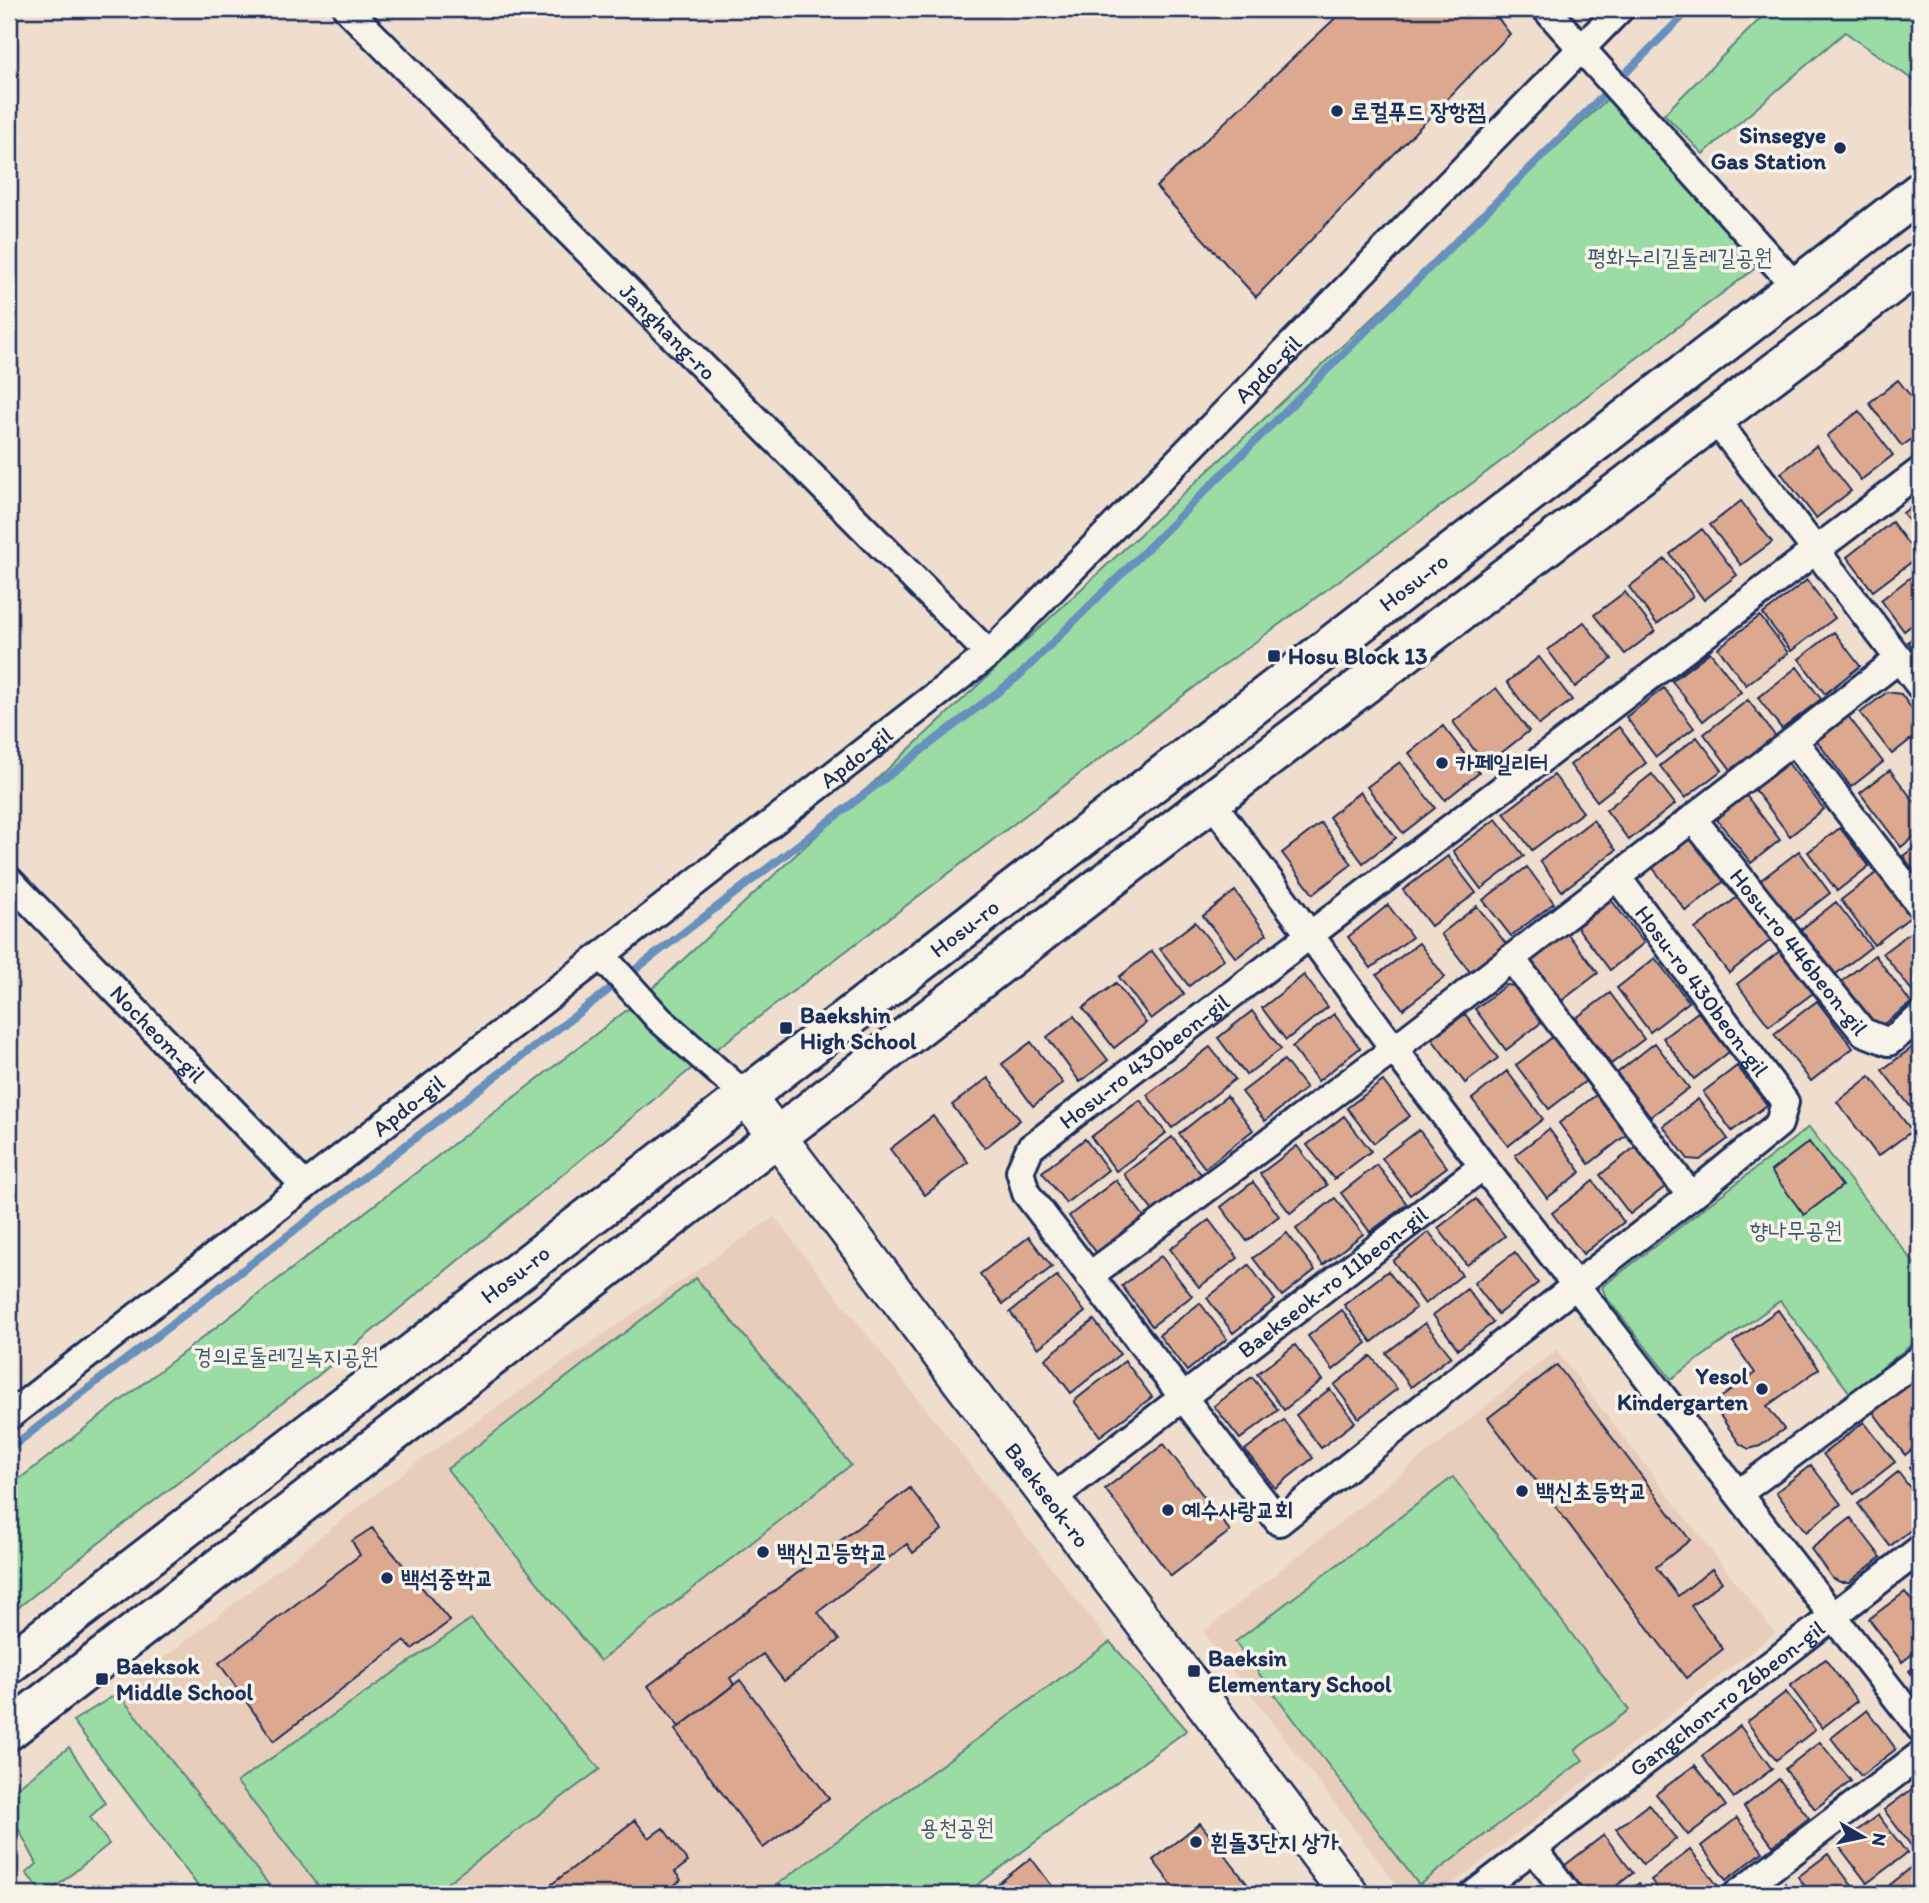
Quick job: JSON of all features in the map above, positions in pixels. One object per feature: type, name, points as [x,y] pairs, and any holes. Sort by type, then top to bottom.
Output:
[{"type":"main road","name":"Hosu-ro","points":[[9,1664],[1920,192]]},
{"type":"main road","points":[[9,1730],[1211,801],[1920,262]]},
{"type":"main road","name":"Baekseok-ro","points":[[746,1096],[1349,1894]]},
{"type":"street","name":"Janghang-ro","points":[[347,9],[989,654]]},
{"type":"street","points":[[1546,9],[1796,287]]},
{"type":"street","name":"Apdo-gil","points":[[9,1416],[304,1186],[606,962],[989,654],[1587,52],[1620,9]]},
{"type":"street","points":[[1714,418],[1920,686]]},
{"type":"street","points":[[1816,549],[1920,471]]},
{"type":"street","name":"Hosu-ro 430beon-gil","points":[[1089,1276],[1026,1193],[1020,1171],[1030,1148],[1816,549]]},
{"type":"street","points":[[1183,1399],[1089,1276],[1394,1049],[1899,659]]},
{"type":"street","points":[[1794,741],[1920,905]]},
{"type":"street","points":[[1211,801],[1483,1166],[1835,1615],[1920,1728]]},
{"type":"street","name":"Hosu-ro 446beon-gil","points":[[1693,819],[1863,1032],[1889,1042],[1920,1017]]},
{"type":"street","name":"Hosu-ro 430beon-gil","points":[[1183,1399],[1279,1522],[1779,1124],[1785,1101],[1617,877]]},
{"type":"street","name":"Nocheom-gil","points":[[9,880],[304,1186]]},
{"type":"street","points":[[1511,958],[1691,1196]]},
{"type":"street","points":[[606,962],[641,1001],[746,1096]]},
{"type":"street","name":"Baekseok-ro 11beon-gil","points":[[1050,1500],[1483,1166]]},
{"type":"street","points":[[1739,1493],[1920,1359]]},
{"type":"street","name":"Gangchon-ro 26beon-gil","points":[[1474,1894],[1920,1549]]},
{"type":"street","points":[[1737,1894],[1920,1755]]},
{"type":"street","points":[[1534,1849],[1568,1894]]},
{"type":"shaded area","name":"백신고등학교","points":[[774,1217],[1110,1642],[764,1894],[276,1894],[118,1693],[416,1463]]},
{"type":"shaded area","name":"백신초등학교","points":[[1556,1350],[1775,1633],[1440,1894],[1404,1894],[1203,1632]]},
{"type":"green space","points":[[1770,9],[1920,9],[1920,85],[1845,32],[1703,154],[1664,114]]},
{"type":"green space","name":"평화누리길둘레길공원","points":[[1616,91],[1758,266],[1471,484],[1217,670],[706,1057],[644,996]]},
{"type":"green space","name":"경의로둘레길녹지공원","points":[[636,1003],[697,1064],[315,1378],[9,1615],[9,1487]]},
{"type":"green space","name":"향나무공원","points":[[1809,1127],[1920,1271],[1920,1338],[1850,1393],[1780,1301],[1671,1379],[1606,1297],[1602,1287]]},
{"type":"green space","points":[[696,1278],[851,1465],[600,1661],[447,1469]]},
{"type":"green space","points":[[1453,1477],[1629,1710],[1575,1750],[1583,1760],[1419,1885],[1235,1642]]},
{"type":"green space","points":[[471,1619],[600,1769],[432,1894],[325,1894],[237,1782]]},
{"type":"green space","name":"용천공원","points":[[1110,1642],[1187,1730],[965,1894],[764,1894]]},
{"type":"green space","points":[[118,1693],[276,1894],[204,1894],[73,1721]]},
{"type":"green space","points":[[69,1747],[105,1803],[90,1817],[109,1844],[47,1894],[43,1894],[26,1873],[37,1864],[9,1811],[9,1794]]},
{"type":"building","name":"로컬푸드 장항점","points":[[1345,9],[1491,9],[1510,34],[1256,297],[1156,187]]},
{"type":"building","points":[[1898,380],[1920,408],[1920,433],[1902,446],[1869,403]]},
{"type":"building","points":[[1859,411],[1893,455],[1861,480],[1827,436]]},
{"type":"building","points":[[1816,446],[1851,491],[1816,518],[1781,473]]},
{"type":"building","points":[[1920,500],[1920,536],[1903,513]]},
{"type":"building","points":[[1741,501],[1772,542],[1741,565],[1710,525]]},
{"type":"building","points":[[1892,522],[1918,557],[1873,591],[1847,557]]},
{"type":"building","points":[[1702,529],[1737,575],[1704,600],[1670,554]]},
{"type":"building","points":[[1665,559],[1693,596],[1657,624],[1629,587]]},
{"type":"building","points":[[1920,570],[1920,619],[1904,631],[1881,600]]},
{"type":"building","points":[[1807,580],[1835,618],[1791,651],[1763,614]]},
{"type":"building","points":[[1625,592],[1655,631],[1625,654],[1594,615]]},
{"type":"building","points":[[1760,616],[1788,653],[1746,685],[1718,648]]},
{"type":"building","points":[[1584,622],[1612,659],[1575,687],[1548,650]]},
{"type":"building","points":[[1834,632],[1860,666],[1825,694],[1799,659]]},
{"type":"building","points":[[1920,632],[1920,658],[1908,642]]},
{"type":"building","points":[[1710,652],[1741,692],[1703,721],[1672,681]]},
{"type":"building","points":[[1539,657],[1572,700],[1539,725],[1507,682]]},
{"type":"building","points":[[1797,667],[1821,699],[1782,729],[1758,698]]},
{"type":"building","points":[[1496,688],[1529,731],[1486,765],[1453,722]]},
{"type":"building","points":[[1664,688],[1694,728],[1656,757],[1626,717]]},
{"type":"building","points":[[1887,692],[1901,694],[1920,720],[1920,732],[1892,754],[1860,713]]},
{"type":"building","points":[[1748,700],[1776,737],[1732,771],[1704,734]]},
{"type":"building","points":[[1848,716],[1883,762],[1851,787],[1817,741]]},
{"type":"building","points":[[1443,726],[1479,773],[1445,800],[1409,753]]},
{"type":"building","points":[[1619,727],[1646,763],[1597,801],[1570,765]]},
{"type":"building","points":[[1697,737],[1722,770],[1685,798],[1660,766]]},
{"type":"building","points":[[1400,762],[1435,808],[1403,833],[1367,787]]},
{"type":"building","points":[[1788,763],[1824,809],[1790,836],[1754,789]]},
{"type":"building","points":[[1890,770],[1920,809],[1920,832],[1901,847],[1860,793]]},
{"type":"building","points":[[1652,774],[1675,804],[1629,840],[1606,810]]},
{"type":"building","points":[[1554,775],[1583,812],[1532,850],[1504,813]]},
{"type":"building","points":[[1360,792],[1396,838],[1363,863],[1329,817]]},
{"type":"building","points":[[1745,794],[1780,840],[1751,863],[1715,817]]},
{"type":"building","points":[[1496,819],[1524,856],[1481,889],[1453,851]]},
{"type":"building","points":[[1593,820],[1616,850],[1562,891],[1540,861]]},
{"type":"building","points":[[1321,823],[1352,864],[1313,894],[1282,853]]},
{"type":"building","points":[[1840,828],[1869,866],[1837,891],[1808,852]]},
{"type":"building","points":[[1691,831],[1727,879],[1686,911],[1649,863]]},
{"type":"building","points":[[1920,843],[1920,879],[1903,856]]},
{"type":"building","points":[[1799,851],[1830,893],[1789,925],[1757,883]]},
{"type":"building","points":[[1448,856],[1476,893],[1431,926],[1403,890]]},
{"type":"building","points":[[1527,867],[1554,903],[1511,936],[1483,900]]},
{"type":"building","points":[[1880,870],[1914,914],[1874,945],[1841,900]]},
{"type":"building","points":[[1235,891],[1267,934],[1236,958],[1203,916]]},
{"type":"building","points":[[1739,896],[1772,939],[1729,973],[1695,929]]},
{"type":"building","points":[[1612,901],[1644,943],[1610,970],[1577,927]]},
{"type":"building","points":[[1836,902],[1871,947],[1832,977],[1798,932]]},
{"type":"building","points":[[1388,905],[1412,937],[1371,968],[1348,937]]},
{"type":"building","points":[[1477,906],[1506,944],[1470,972],[1441,934]]},
{"type":"building","points":[[1195,922],[1224,959],[1189,986],[1160,949]]},
{"type":"building","points":[[1919,926],[1920,999],[1919,1000],[1883,953]]},
{"type":"building","points":[[1567,933],[1598,973],[1560,1002],[1529,962]]},
{"type":"building","points":[[1419,943],[1445,977],[1403,1009],[1377,975]]},
{"type":"building","points":[[1152,951],[1184,994],[1151,1019],[1119,977]]},
{"type":"building","points":[[1780,951],[1813,993],[1769,1026],[1737,984]]},
{"type":"building","points":[[1875,955],[1911,1003],[1876,1030],[1840,983]]},
{"type":"building","points":[[1655,958],[1689,1002],[1650,1032],[1617,988]]},
{"type":"building","points":[[1304,975],[1328,1007],[1286,1040],[1262,1008]]},
{"type":"building","points":[[1116,983],[1146,1023],[1114,1048],[1083,1008]]},
{"type":"building","points":[[1506,985],[1515,986],[1542,1022],[1506,1050],[1475,1009]]},
{"type":"building","points":[[1610,993],[1644,1039],[1611,1064],[1576,1018]]},
{"type":"building","points":[[1817,1001],[1853,1048],[1811,1081],[1774,1034]]},
{"type":"building","points":[[1252,1011],[1281,1049],[1246,1075],[1218,1038]]},
{"type":"building","points":[[1698,1012],[1729,1052],[1694,1079],[1663,1038]]},
{"type":"building","points":[[1334,1014],[1360,1048],[1318,1081],[1292,1047]]},
{"type":"building","points":[[1465,1014],[1498,1058],[1465,1083],[1432,1039]]},
{"type":"building","points":[[1074,1016],[1108,1060],[1080,1082],[1047,1037]]},
{"type":"building","points":[[1554,1036],[1587,1080],[1549,1109],[1516,1065]]},
{"type":"building","points":[[1031,1042],[1063,1083],[1033,1106],[1002,1064]]},
{"type":"building","points":[[1655,1043],[1689,1088],[1650,1117],[1617,1073]]},
{"type":"building","points":[[1917,1044],[1920,1048],[1920,1119],[1882,1070]]},
{"type":"building","points":[[1210,1047],[1235,1079],[1172,1128],[1147,1095]]},
{"type":"building","points":[[1284,1060],[1306,1088],[1265,1121],[1242,1092]]},
{"type":"building","points":[[1737,1066],[1767,1105],[1732,1131],[1703,1092]]},
{"type":"building","points":[[1507,1071],[1543,1119],[1508,1146],[1472,1099]]},
{"type":"building","points":[[1870,1076],[1912,1131],[1878,1156],[1837,1102]]},
{"type":"building","points":[[988,1078],[1020,1120],[985,1148],[952,1105]]},
{"type":"building","points":[[1383,1081],[1410,1116],[1374,1143],[1347,1108]]},
{"type":"building","points":[[1600,1092],[1630,1132],[1589,1164],[1559,1123]]},
{"type":"building","points":[[1227,1096],[1253,1130],[1205,1168],[1179,1134]]},
{"type":"building","points":[[1698,1099],[1728,1139],[1700,1160],[1688,1159],[1663,1126]]},
{"type":"building","points":[[1140,1100],[1166,1133],[1116,1171],[1091,1137]]},
{"type":"building","points":[[933,1116],[968,1162],[925,1195],[890,1149]]},
{"type":"building","points":[[1344,1116],[1371,1151],[1334,1179],[1307,1145]]},
{"type":"building","points":[[1549,1129],[1581,1172],[1547,1198],[1515,1155]]},
{"type":"building","points":[[1419,1130],[1447,1167],[1410,1195],[1382,1158]]},
{"type":"building","points":[[1172,1137],[1201,1174],[1153,1211],[1124,1174]]},
{"type":"building","points":[[1085,1139],[1108,1170],[1066,1203],[1042,1172]]},
{"type":"building","points":[[1809,1142],[1842,1186],[1804,1215],[1771,1171]]},
{"type":"building","points":[[1640,1143],[1670,1183],[1630,1214],[1600,1175]]},
{"type":"building","points":[[1297,1146],[1327,1185],[1290,1213],[1260,1174]]},
{"type":"building","points":[[1377,1165],[1407,1204],[1370,1232],[1341,1193]]},
{"type":"building","points":[[1116,1180],[1146,1219],[1099,1256],[1069,1216]]},
{"type":"building","points":[[1593,1181],[1624,1222],[1583,1254],[1552,1213]]},
{"type":"building","points":[[1253,1182],[1279,1216],[1247,1241],[1221,1207]]},
{"type":"building","points":[[1335,1198],[1363,1234],[1323,1265],[1296,1229]]},
{"type":"building","points":[[1476,1199],[1505,1236],[1467,1265],[1438,1228]]},
{"type":"building","points":[[1209,1220],[1238,1258],[1199,1287],[1170,1249]]},
{"type":"building","points":[[1429,1232],[1462,1275],[1425,1304],[1393,1261]]},
{"type":"building","points":[[1287,1233],[1315,1270],[1282,1296],[1253,1258]]},
{"type":"building","points":[[1029,1237],[1052,1267],[1003,1304],[980,1274]]},
{"type":"building","points":[[1515,1252],[1538,1283],[1498,1314],[1474,1283]]},
{"type":"building","points":[[1161,1256],[1192,1296],[1152,1326],[1122,1286]]},
{"type":"building","points":[[1249,1265],[1275,1300],[1233,1333],[1207,1298]]},
{"type":"building","points":[[1388,1271],[1416,1308],[1372,1342],[1344,1305]]},
{"type":"building","points":[[1057,1276],[1085,1312],[1038,1348],[1010,1312]]},
{"type":"building","points":[[1467,1289],[1493,1323],[1458,1349],[1433,1315]]},
{"type":"building","points":[[1200,1303],[1227,1339],[1187,1371],[1159,1335]]},
{"type":"building","points":[[1342,1310],[1367,1343],[1333,1370],[1308,1336]]},
{"type":"building","name":"Yesol Kindergarten","points":[[1778,1310],[1819,1369],[1767,1406],[1784,1429],[1760,1446],[1749,1449],[1740,1444],[1712,1404],[1755,1373],[1733,1342]]},
{"type":"building","points":[[1094,1320],[1120,1354],[1071,1393],[1045,1359]]},
{"type":"building","points":[[1425,1323],[1451,1356],[1411,1387],[1386,1353]]},
{"type":"building","points":[[1295,1345],[1322,1380],[1284,1410],[1257,1374]]},
{"type":"building","points":[[1371,1356],[1397,1389],[1359,1418],[1334,1385]]},
{"type":"building","points":[[1125,1361],[1152,1397],[1100,1436],[1074,1401]]},
{"type":"building","points":[[1557,1365],[1690,1540],[1656,1567],[1678,1596],[1712,1569],[1722,1582],[1691,1606],[1723,1649],[1686,1678],[1488,1418]]},
{"type":"building","points":[[1252,1377],[1278,1410],[1240,1439],[1214,1406]]},
{"type":"building","points":[[1910,1383],[1920,1396],[1920,1443],[1905,1455],[1873,1412]]},
{"type":"building","points":[[1330,1389],[1355,1422],[1321,1448],[1296,1415]]},
{"type":"building","points":[[1284,1420],[1313,1458],[1275,1488],[1245,1450]]},
{"type":"building","points":[[1864,1422],[1895,1462],[1854,1494],[1823,1454]]},
{"type":"building","name":"예수사랑교회","points":[[1164,1444],[1230,1531],[1171,1576],[1105,1489]]},
{"type":"building","points":[[1920,1459],[1920,1483],[1909,1468]]},
{"type":"building","points":[[1811,1465],[1841,1504],[1806,1532],[1776,1492]]},
{"type":"building","points":[[1898,1472],[1920,1501],[1920,1523],[1890,1546],[1858,1504]]},
{"type":"building","points":[[910,1488],[942,1530],[913,1553],[907,1544],[818,1612],[839,1640],[784,1681],[763,1654],[730,1678],[734,1685],[679,1727],[648,1686]]},
{"type":"building","points":[[1851,1518],[1881,1557],[1849,1582],[1840,1582],[1832,1578],[1811,1549]]},
{"type":"building","points":[[372,1528],[450,1621],[412,1649],[404,1641],[274,1741],[219,1663],[360,1555],[352,1541]]},
{"type":"building","points":[[1905,1592],[1920,1612],[1920,1648],[1902,1662],[1869,1619]]},
{"type":"building","points":[[1825,1659],[1857,1701],[1822,1728],[1790,1686]]},
{"type":"building","points":[[1920,1662],[1920,1686],[1909,1671]]},
{"type":"building","points":[[740,1680],[829,1798],[763,1848],[675,1730]]},
{"type":"building","points":[[1786,1692],[1815,1730],[1776,1760],[1747,1722]]},
{"type":"building","points":[[1867,1710],[1896,1749],[1861,1776],[1831,1738]]},
{"type":"building","points":[[1740,1726],[1772,1769],[1734,1798],[1702,1756]]},
{"type":"building","points":[[1820,1742],[1851,1781],[1815,1809],[1785,1769]]},
{"type":"building","points":[[1695,1765],[1726,1806],[1688,1835],[1656,1794]]},
{"type":"building","points":[[1779,1779],[1809,1818],[1773,1846],[1744,1807]]},
{"type":"building","points":[[1920,1783],[1920,1842],[1913,1848],[1884,1810]]},
{"type":"building","points":[[1649,1804],[1676,1839],[1643,1864],[1616,1829]]},
{"type":"building","points":[[1878,1815],[1907,1853],[1867,1883],[1838,1845]]},
{"type":"building","points":[[1737,1818],[1763,1852],[1726,1880],[1701,1846]]},
{"type":"building","points":[[635,1820],[649,1838],[663,1828],[688,1862],[675,1872],[681,1880],[662,1894],[539,1894]]},
{"type":"building","name":"흰돌3단지 상가","points":[[1200,1823],[1255,1894],[1179,1894],[1153,1860]]},
{"type":"building","points":[[1604,1835],[1633,1873],[1606,1894],[1585,1894],[1564,1866]]},
{"type":"building","points":[[1690,1850],[1718,1886],[1708,1894],[1662,1894],[1651,1880]]},
{"type":"building","points":[[1828,1854],[1856,1891],[1852,1894],[1811,1894],[1798,1877]]},
{"type":"building","points":[[1031,1858],[1058,1894],[985,1894]]},
{"type":"building","points":[[1913,1866],[1920,1876],[1920,1894],[1879,1894]]},
{"type":"building","points":[[1639,1883],[1648,1894],[1624,1894]]},
{"type":"building","points":[[1785,1883],[1794,1894],[1770,1894]]},
{"type":"waterway","points":[[9,1449],[1020,675],[1690,9]]},
{"type":"place","name":"로컬푸드 장항점","points":[[1337,111]]},
{"type":"place","name":"Sinsegye Gas Station","points":[[1840,148]]},
{"type":"place","name":"Hosu Block 13","points":[[1274,656]]},
{"type":"place","name":"카페일리터","points":[[1442,763]]},
{"type":"place","name":"Baekshin High School","points":[[786,1028]]},
{"type":"place","name":"Yesol Kindergarten","points":[[1762,1389]]},
{"type":"place","name":"백신초등학교","points":[[1522,1491]]},
{"type":"place","name":"예수사랑교회","points":[[1168,1510]]},
{"type":"place","name":"백신고등학교","points":[[763,1552]]},
{"type":"place","name":"백석중학교","points":[[387,1578]]},
{"type":"place","name":"Baeksin Elementary School","points":[[1194,1671]]},
{"type":"place","name":"Baeksok Middle School","points":[[102,1679]]},
{"type":"place","name":"흰돌3단지 상가","points":[[1196,1842]]}]
